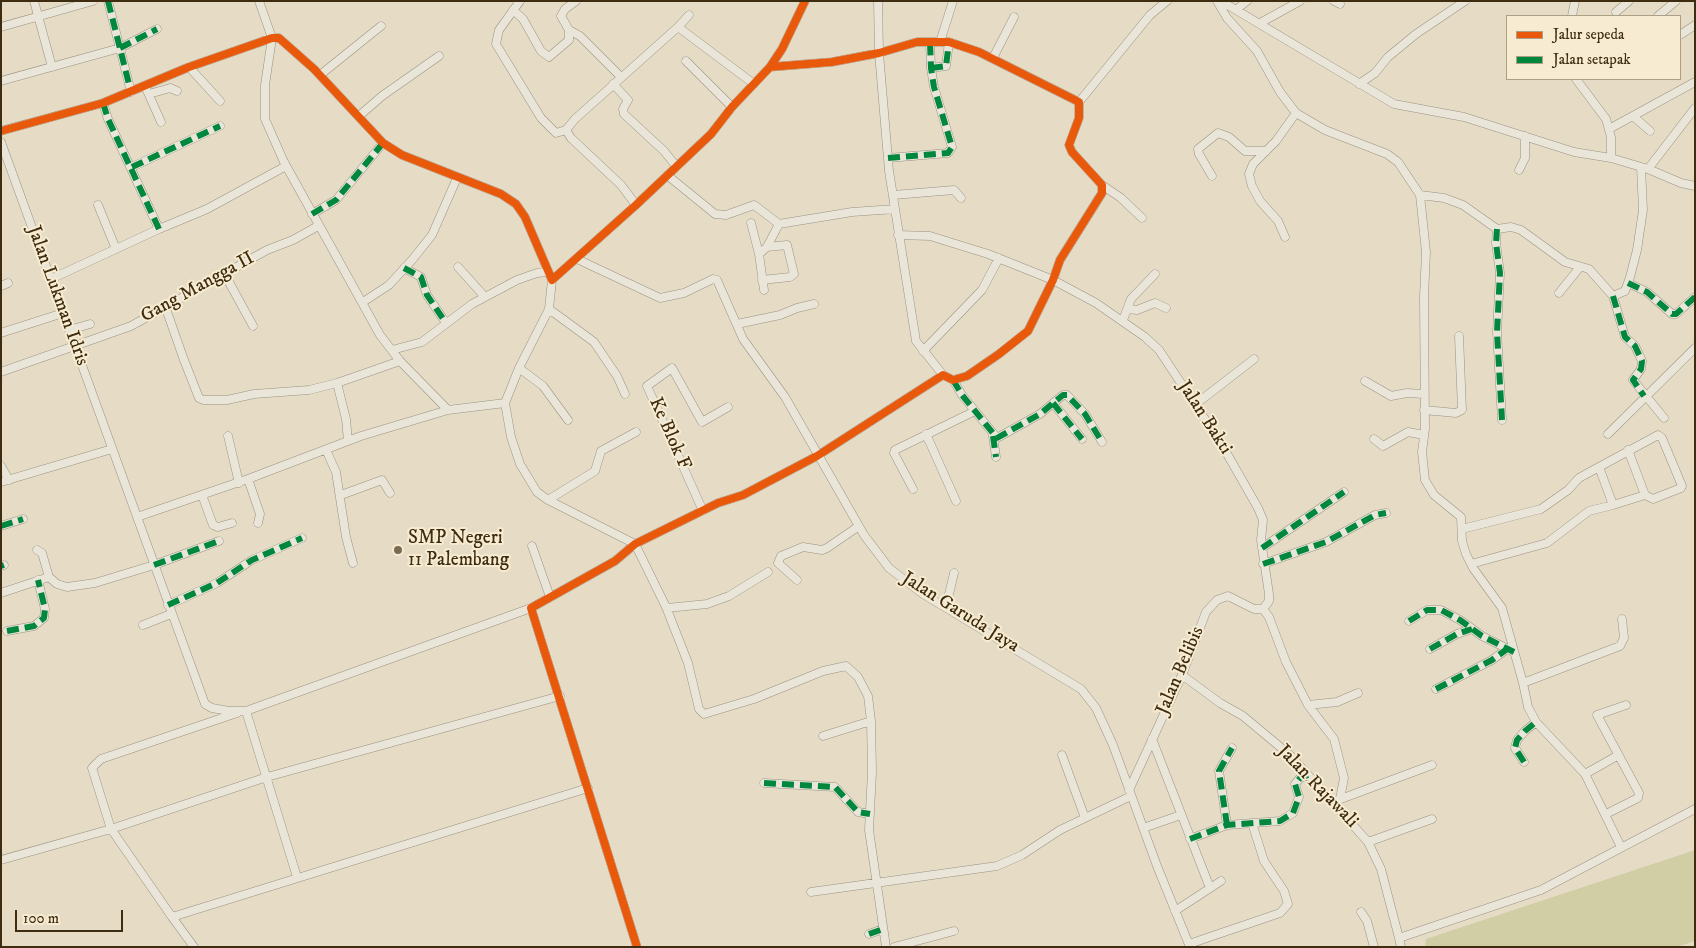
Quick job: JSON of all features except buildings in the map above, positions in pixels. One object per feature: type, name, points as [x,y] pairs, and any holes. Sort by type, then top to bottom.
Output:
[{"type":"street","points":[[34,1],[52,68]]},
{"type":"street","points":[[1,27],[93,1]]},
{"type":"street","points":[[108,1],[131,92]]},
{"type":"street","points":[[260,1],[272,38],[265,85],[265,120],[286,166],[380,335],[400,361],[448,410]]},
{"type":"street","points":[[520,1],[499,30],[496,44],[541,118],[556,133],[566,130],[583,111],[690,15]]},
{"type":"street","points":[[513,10],[523,19],[547,57],[566,43],[570,37],[569,30],[561,16],[565,9],[576,1]]},
{"type":"street","points":[[392,350],[422,342],[486,297],[517,280],[537,273],[550,276],[577,259],[711,134],[732,107],[770,67],[782,49],[804,1]]},
{"type":"street","points":[[878,1],[879,53],[888,158],[894,209],[916,340],[943,374],[953,380],[993,436],[996,457]]},
{"type":"street","points":[[940,42],[953,1]]},
{"type":"street","points":[[1142,218],[1121,198],[1102,185],[1072,152],[1069,145],[1079,118],[1079,102],[1150,16],[1167,1]]},
{"type":"street","points":[[1216,1],[1227,18],[1257,51],[1280,92],[1296,113],[1325,130],[1387,154],[1398,162],[1420,196],[1426,252],[1424,296],[1424,435],[1422,452],[1425,480],[1434,495],[1461,517],[1462,541],[1471,564],[1502,608],[1511,651],[1523,683],[1528,707],[1536,722],[1585,774],[1621,847]]},
{"type":"street","points":[[1221,1],[1394,104],[1464,117],[1574,152],[1611,158],[1645,168],[1681,183],[1695,186]]},
{"type":"street","points":[[1237,9],[1247,1]]},
{"type":"street","points":[[1260,23],[1300,1]]},
{"type":"street","points":[[1359,84],[1375,73],[1388,57],[1416,34],[1465,1]]},
{"type":"street","points":[[1572,15],[1575,1]]},
{"type":"street","points":[[1616,12],[1629,1]]},
{"type":"street","points":[[1659,15],[1676,1]]},
{"type":"street","points":[[993,58],[1014,17]]},
{"type":"street","points":[[1681,34],[1695,25]]},
{"type":"street","points":[[320,75],[381,26]]},
{"type":"street","points":[[678,27],[754,84]]},
{"type":"street","points":[[1,81],[120,48],[157,29]]},
{"type":"street","points":[[569,30],[584,40],[621,77]]},
{"type":"street","points":[[1,131],[103,103],[189,67],[272,38],[285,42],[320,75],[384,143],[402,155],[501,194],[516,204],[525,217],[550,276],[549,309],[519,368],[505,403],[511,437],[520,464],[537,492],[548,500],[635,544],[666,608],[688,663],[699,709],[704,714],[714,713],[754,699],[823,671],[846,666],[858,677],[868,696],[871,721],[869,830],[886,947]]},
{"type":"street","points":[[770,67],[832,62],[879,53],[917,42],[949,42],[993,58],[1079,102]]},
{"type":"street","points":[[888,158],[948,153],[952,148],[930,68],[930,42]]},
{"type":"street","points":[[930,68],[946,66],[949,42]]},
{"type":"street","points":[[359,116],[382,96],[439,56]]},
{"type":"street","points":[[686,62],[732,107]]},
{"type":"street","points":[[189,67],[220,101]]},
{"type":"street","points":[[1577,80],[1606,119],[1609,129],[1611,158]]},
{"type":"street","points":[[1609,129],[1695,82]]},
{"type":"street","points":[[613,84],[629,101],[623,109],[624,114],[664,151],[676,166]]},
{"type":"street","points":[[145,86],[161,122]]},
{"type":"street","points":[[149,94],[170,88],[177,91]]},
{"type":"street","points":[[103,103],[108,119],[132,167],[159,229]]},
{"type":"street","points":[[1613,296],[1625,290],[1628,282],[1643,210],[1645,168],[1695,108]]},
{"type":"street","points":[[1284,237],[1278,221],[1260,201],[1252,186],[1249,174],[1253,164],[1266,151],[1296,113]]},
{"type":"street","points":[[1633,116],[1650,131]]},
{"type":"street","points":[[132,167],[220,126]]},
{"type":"street","points":[[566,130],[570,138],[621,185],[636,205]]},
{"type":"street","points":[[1212,176],[1198,154],[1198,149],[1218,132],[1229,137],[1245,151],[1266,151]]},
{"type":"street","points":[[1519,170],[1525,158],[1525,136]]},
{"type":"street","points":[[312,214],[336,200],[384,143]]},
{"type":"street","name":"Jalan Lukman Idris","points":[[2,144],[205,704],[212,708],[243,712]]},
{"type":"street","points":[[1,168],[10,166]]},
{"type":"street","points":[[51,279],[207,209],[286,166]]},
{"type":"street","points":[[667,175],[715,214],[726,215],[754,205],[779,224],[852,212],[894,209]]},
{"type":"street","points":[[363,302],[388,285],[432,236],[457,178]]},
{"type":"street","points":[[953,380],[967,376],[1028,331],[1053,280],[1060,260],[1102,193],[1102,185]]},
{"type":"street","points":[[893,195],[954,190],[959,193],[960,198]]},
{"type":"street","points":[[1420,196],[1444,198],[1463,205],[1497,229],[1511,227],[1521,230],[1565,262],[1589,269],[1613,296],[1625,337],[1635,346],[1642,360],[1641,368],[1633,380],[1644,396],[1664,418]]},
{"type":"street","points":[[98,205],[116,250]]},
{"type":"street","points":[[751,223],[759,254],[764,290]]},
{"type":"street","points":[[759,254],[767,247],[779,224]]},
{"type":"street","name":"Gang Mangga II","points":[[1,372],[131,326],[224,273],[318,226]]},
{"type":"street","points":[[1497,229],[1496,244],[1500,273],[1496,332],[1502,420]]},
{"type":"street","name":"Jalan Bakti","points":[[898,235],[930,236],[998,258],[1053,280],[1096,303],[1122,320],[1159,350],[1222,445],[1263,520],[1263,564],[1269,600],[1263,609]]},
{"type":"street","points":[[762,280],[790,277],[794,274],[787,245],[767,247]]},
{"type":"street","points":[[923,351],[982,290],[998,258]]},
{"type":"street","name":"Jalan Garuda Jaya","points":[[577,259],[660,298],[684,292],[716,279],[751,351],[785,397],[817,456],[859,526],[889,568],[923,594],[1081,689],[1096,708],[1113,745],[1189,946]]},
{"type":"street","points":[[458,267],[486,297]]},
{"type":"street","points":[[1559,293],[1580,267]]},
{"type":"street","points":[[404,268],[421,277],[428,295],[446,324]]},
{"type":"street","points":[[224,273],[253,326]]},
{"type":"street","points":[[1122,320],[1131,299],[1155,274]]},
{"type":"street","points":[[1628,282],[1641,288],[1672,314],[1676,314],[1695,296]]},
{"type":"street","points":[[1128,309],[1137,310],[1155,303],[1166,308]]},
{"type":"street","points":[[737,324],[780,315],[814,304]]},
{"type":"street","points":[[165,306],[190,376],[199,398],[203,400],[227,400],[254,394],[308,390],[337,383],[400,361]]},
{"type":"street","points":[[549,309],[594,342],[617,376],[625,394]]},
{"type":"street","points":[[1,333],[63,314]]},
{"type":"street","points":[[69,330],[90,324]]},
{"type":"street","points":[[1424,410],[1456,413],[1462,410],[1459,336]]},
{"type":"street","points":[[1608,434],[1644,396],[1695,348]]},
{"type":"street","points":[[1196,404],[1254,359]]},
{"type":"street","points":[[519,368],[543,386],[568,420]]},
{"type":"street","name":"Ke Blok F","points":[[703,511],[647,386],[672,368],[702,422],[728,406]]},
{"type":"street","points":[[194,947],[111,829],[92,768],[96,761],[243,712],[531,608],[615,560],[635,544],[703,511],[743,495],[817,456],[943,374]]},
{"type":"street","points":[[1365,381],[1391,396],[1407,393],[1424,394]]},
{"type":"street","points":[[337,383],[348,441]]},
{"type":"street","points":[[993,436],[997,438],[1004,437],[1063,395],[1071,398],[1094,428],[1102,442]]},
{"type":"street","points":[[138,517],[248,480],[348,441],[448,410],[505,403]]},
{"type":"street","points":[[1053,403],[1082,440]]},
{"type":"street","points":[[913,489],[894,453],[898,447],[975,411]]},
{"type":"street","points":[[548,500],[595,471],[601,451],[636,432]]},
{"type":"street","points":[[1374,439],[1383,446],[1408,432],[1424,435]]},
{"type":"street","points":[[926,434],[956,501]]},
{"type":"street","points":[[1462,528],[1541,509],[1568,490],[1579,478],[1628,450],[1658,435],[1662,438],[1682,486],[1681,488],[1653,499],[1645,495],[1628,450]]},
{"type":"street","points":[[228,436],[239,483]]},
{"type":"street","points":[[1,466],[5,481],[112,449]]},
{"type":"street","points":[[326,450],[336,472],[346,537],[353,563]]},
{"type":"street","points":[[1599,466],[1613,505]]},
{"type":"street","points":[[248,480],[260,514],[258,522]]},
{"type":"street","points":[[341,495],[382,480],[390,493]]},
{"type":"street","points":[[1262,548],[1344,492]]},
{"type":"street","points":[[202,495],[213,525],[218,527],[232,523]]},
{"type":"street","points":[[1471,564],[1547,543],[1589,511],[1645,495]]},
{"type":"street","points":[[1263,564],[1326,542],[1375,515],[1386,513]]},
{"type":"street","points":[[1,526],[23,519]]},
{"type":"street","points":[[796,580],[778,563],[781,556],[794,549],[803,547],[822,550],[859,526]]},
{"type":"street","points":[[168,605],[217,584],[252,560],[302,538]]},
{"type":"street","points":[[37,550],[42,553],[49,577],[57,584],[67,587],[95,583],[154,565],[219,541]]},
{"type":"street","points":[[532,546],[550,597]]},
{"type":"street","points":[[666,608],[707,604],[729,596],[768,572]]},
{"type":"street","points":[[946,607],[954,573]]},
{"type":"street","points":[[1,593],[49,577]]},
{"type":"street","points":[[7,631],[34,626],[44,618],[46,609],[38,580]]},
{"type":"street","name":"Jalan Belibis","points":[[1130,793],[1152,739],[1182,675],[1206,612],[1218,600],[1228,596],[1254,609],[1263,609]]},
{"type":"street","points":[[531,608],[637,947]]},
{"type":"street","points":[[1263,609],[1269,617],[1286,662],[1308,705],[1334,739],[1344,778],[1337,801]]},
{"type":"street","points":[[1409,621],[1427,610],[1441,610],[1511,651]]},
{"type":"street","points":[[143,625],[171,614]]},
{"type":"street","points":[[1523,683],[1620,646],[1624,638],[1622,619]]},
{"type":"street","points":[[1430,649],[1457,634],[1472,629]]},
{"type":"street","points":[[1436,689],[1511,651]]},
{"type":"street","name":"Jalan Rajawali","points":[[1182,675],[1220,703],[1243,716],[1291,756],[1308,775],[1337,801],[1368,842],[1381,869],[1401,947]]},
{"type":"street","points":[[1308,705],[1337,702],[1358,693]]},
{"type":"street","points":[[1,860],[111,829],[268,777],[560,696]]},
{"type":"street","points":[[1606,814],[1638,798],[1639,793],[1617,756],[1597,715],[1626,705]]},
{"type":"street","points":[[243,712],[268,777],[297,877]]},
{"type":"street","points":[[823,736],[871,721]]},
{"type":"street","points":[[1524,762],[1514,748],[1521,736],[1536,722]]},
{"type":"street","points":[[1152,739],[1210,888]]},
{"type":"street","points":[[1226,825],[1219,771],[1232,748]]},
{"type":"street","points":[[1062,755],[1084,818]]},
{"type":"street","points":[[1585,774],[1617,756]]},
{"type":"street","points":[[1337,801],[1432,766]]},
{"type":"street","points":[[1190,840],[1226,825],[1280,821],[1293,813],[1299,797],[1295,784],[1300,778],[1308,775]]},
{"type":"street","points":[[764,783],[835,787],[858,812],[870,814]]},
{"type":"street","points":[[172,916],[444,834],[588,788]]},
{"type":"street","points":[[811,892],[996,866],[1022,855],[1039,842],[1130,793]]},
{"type":"street","points":[[1399,938],[1541,890],[1695,809]]},
{"type":"street","points":[[1144,828],[1181,814]]},
{"type":"street","points":[[1368,842],[1432,819]]},
{"type":"street","points":[[1189,946],[1280,913],[1288,904],[1284,891],[1264,861],[1252,823]]},
{"type":"street","points":[[1175,911],[1221,881]]},
{"type":"street","points":[[1361,912],[1367,921],[1374,947]]},
{"type":"street","points":[[869,934],[883,929]]},
{"type":"street","points":[[894,947],[954,931]]},
{"type":"shaded area","points":[[1695,850],[1695,941],[1677,947],[1425,947],[1426,939]]},
{"type":"marked path","points":[[108,1],[131,92]]},
{"type":"marked path","points":[[120,48],[157,29]]},
{"type":"marked path","points":[[888,158],[948,153],[952,147],[934,87],[930,42]]},
{"type":"marked path","points":[[931,68],[946,66],[949,42]]},
{"type":"marked path","points":[[103,103],[108,119],[159,229]]},
{"type":"marked path","points":[[132,167],[220,126]]},
{"type":"marked path","points":[[312,214],[336,200],[383,143]]},
{"type":"marked path","points":[[1497,229],[1496,243],[1500,273],[1497,332],[1502,420]]},
{"type":"marked path","points":[[404,268],[421,277],[427,295],[446,323]]},
{"type":"marked path","points":[[1628,283],[1647,292],[1672,314],[1676,314],[1695,297]]},
{"type":"marked path","points":[[1613,296],[1625,337],[1635,346],[1642,361],[1641,369],[1633,380],[1644,396]]},
{"type":"marked path","points":[[953,380],[962,395],[997,438],[1040,414],[1063,395],[1067,395],[1085,414],[1102,442]]},
{"type":"marked path","points":[[1053,403],[1082,439]]},
{"type":"marked path","points":[[993,436],[996,457]]},
{"type":"marked path","points":[[1262,548],[1344,492]]},
{"type":"marked path","points":[[1263,564],[1326,542],[1375,515],[1386,513]]},
{"type":"marked path","points":[[1,526],[23,519]]},
{"type":"marked path","points":[[168,605],[217,583],[252,560],[302,538]]},
{"type":"marked path","points":[[154,565],[219,541]]},
{"type":"marked path","points":[[7,631],[34,626],[44,618],[45,609],[38,580]]},
{"type":"marked path","points":[[1409,621],[1427,610],[1441,610],[1460,620],[1482,636],[1514,652]]},
{"type":"marked path","points":[[1430,649],[1457,634],[1472,629]]},
{"type":"marked path","points":[[1436,689],[1492,660],[1507,649]]},
{"type":"marked path","points":[[1524,762],[1515,748],[1517,740],[1536,722]]},
{"type":"marked path","points":[[1227,825],[1219,771],[1232,748]]},
{"type":"marked path","points":[[1190,839],[1227,825],[1280,821],[1293,813],[1299,797],[1295,784],[1300,778],[1308,775]]},
{"type":"marked path","points":[[764,783],[835,787],[858,812],[870,814]]},
{"type":"marked path","points":[[869,934],[883,929]]},
{"type":"cycle path","points":[[1,131],[103,103],[189,67],[272,38],[279,38],[314,69],[383,143],[402,155],[501,194],[516,204],[525,217],[552,280],[636,205],[711,134],[732,107],[770,67],[782,49],[805,1]]},
{"type":"cycle path","points":[[637,947],[531,608],[615,561],[635,544],[718,503],[743,495],[817,456],[943,375],[953,380],[967,376],[999,354],[1028,331],[1053,280],[1060,260],[1102,193],[1102,185],[1072,152],[1069,145],[1079,118],[1079,102],[979,52],[949,42],[917,42],[879,53],[832,62],[770,67]]},
{"type":"place","name":"SMP Negeri 11 Palembang","points":[[398,550]]}]
